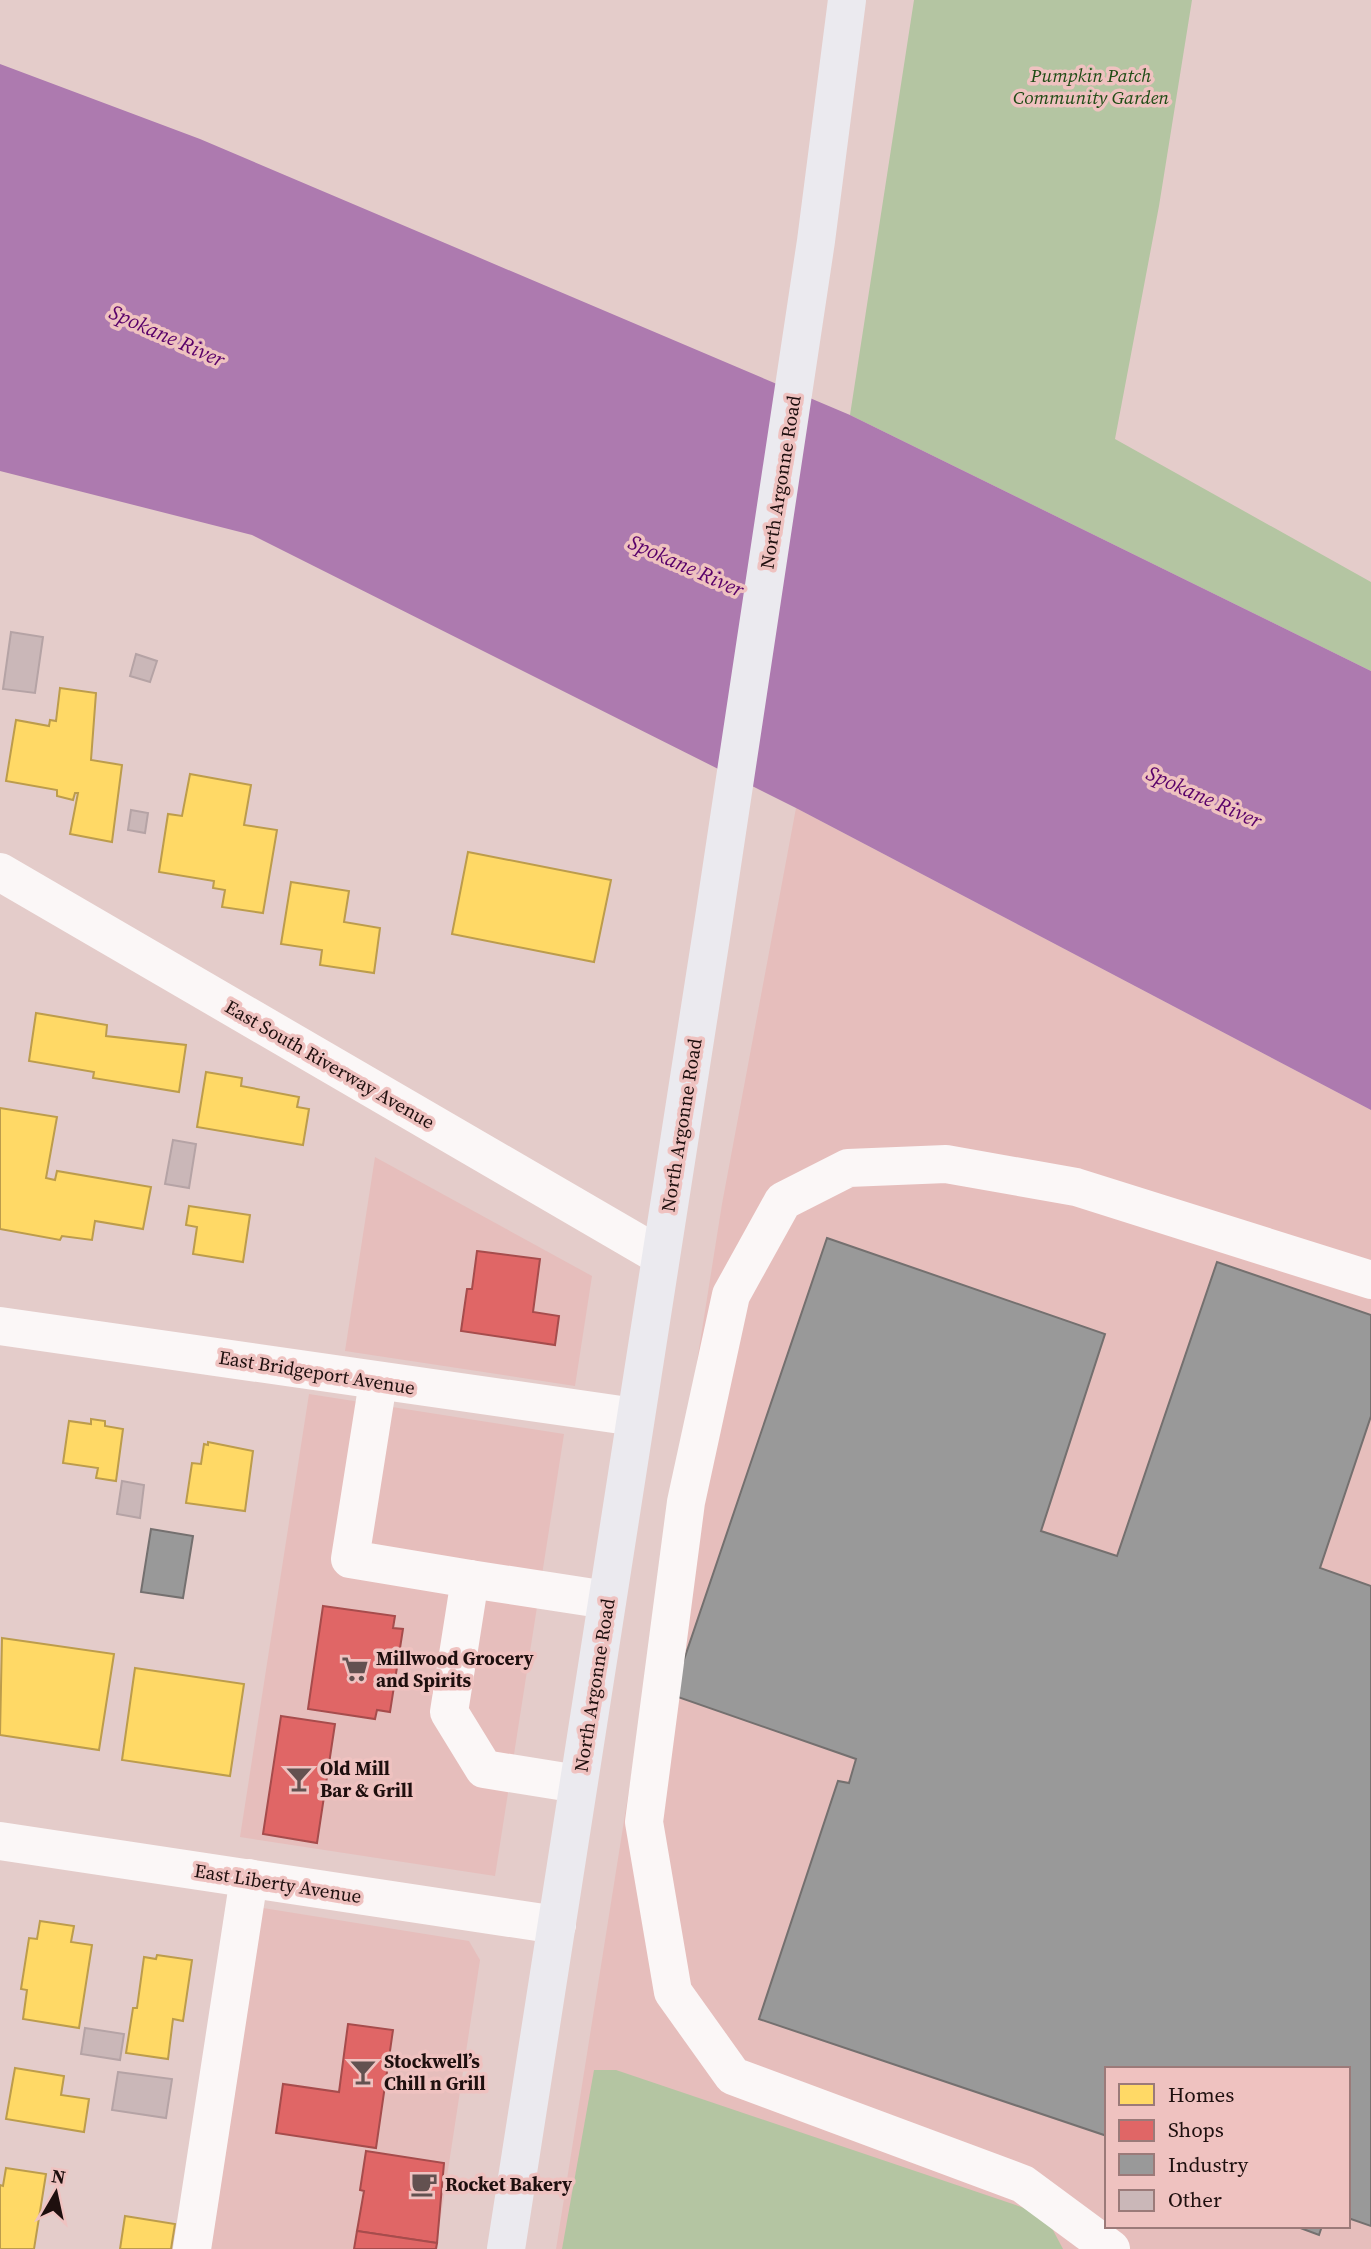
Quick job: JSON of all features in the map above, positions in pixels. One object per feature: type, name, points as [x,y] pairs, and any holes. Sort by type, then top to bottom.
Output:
[{"type":"main road","name":"North Argonne Road","points":[[506,2249],[714,918],[816,241],[847,0]]},
{"type":"street","name":"East South Riverway Avenue","points":[[0,872],[660,1256]]},
{"type":"street","points":[[1111,2249],[1023,2185],[733,2076],[673,1992],[644,1822],[686,1502],[731,1296],[783,1201],[848,1168],[946,1164],[1076,1187],[1371,1280]]},
{"type":"street","name":"East Bridgeport Avenue","points":[[0,1326],[635,1417]]},
{"type":"street","points":[[378,1382],[350,1559],[607,1600]]},
{"type":"street","points":[[470,1579],[449,1712],[484,1769],[578,1784]]},
{"type":"street","name":"East Liberty Avenue","points":[[0,1841],[557,1925]]},
{"type":"street","points":[[192,2249],[249,1878]]},
{"type":"shaded area","points":[[796,808],[1371,1110],[1371,2249],[556,2249],[722,1204]]},
{"type":"shaded area","points":[[375,1157],[592,1276],[575,1386],[345,1351]]},
{"type":"shaded area","points":[[309,1394],[564,1434],[495,1876],[240,1837]]},
{"type":"shaded area","points":[[263,1908],[469,1941],[480,1960],[436,2249],[211,2249]]},
{"type":"green space","name":"Pumpkin Patch Community Garden","points":[[914,0],[1192,0],[1159,206],[1115,439],[1371,582],[1371,671],[850,415]]},
{"type":"green space","points":[[594,2070],[616,2070],[1045,2215],[1063,2249],[562,2249]]},
{"type":"water","name":"Spokane River","points":[[0,64],[200,139],[850,415],[1371,671],[1371,1110],[796,808],[252,535],[0,471]]},
{"type":"building: Homes","points":[[60,688],[96,693],[91,760],[122,765],[112,842],[70,834],[78,793],[75,793],[73,800],[57,796],[57,790],[6,781],[16,720],[49,726],[50,720],[56,721]]},
{"type":"building: Homes","points":[[190,774],[251,785],[244,825],[277,830],[263,913],[222,907],[225,890],[213,888],[214,881],[159,872],[168,814],[182,816]]},
{"type":"building: Homes","points":[[468,852],[611,880],[594,962],[452,934]]},
{"type":"building: Homes","points":[[291,882],[349,891],[344,922],[380,928],[374,973],[320,965],[322,950],[281,944]]},
{"type":"building: Homes","points":[[36,1013],[107,1025],[106,1036],[186,1045],[179,1092],[93,1078],[94,1072],[29,1061]]},
{"type":"building: Homes","points":[[206,1072],[242,1078],[241,1086],[299,1097],[297,1107],[309,1109],[303,1145],[197,1127]]},
{"type":"building: Homes","points":[[0,1108],[57,1117],[46,1178],[55,1180],[57,1171],[151,1187],[143,1229],[95,1221],[92,1240],[62,1236],[60,1240],[0,1229]]},
{"type":"building: Homes","points":[[189,1206],[250,1215],[243,1262],[193,1254],[197,1227],[186,1225]]},
{"type":"building: Homes","points":[[91,1419],[105,1421],[105,1426],[123,1429],[116,1481],[96,1478],[98,1468],[63,1463],[69,1421],[91,1424]]},
{"type":"building: Homes","points":[[208,1442],[253,1451],[245,1511],[186,1503],[192,1463],[201,1464],[204,1444],[208,1445]]},
{"type":"building: Homes","points":[[2,1638],[114,1654],[99,1750],[0,1735]]},
{"type":"building: Homes","points":[[135,1668],[244,1684],[230,1776],[122,1760]]},
{"type":"building: Homes","points":[[40,1921],[74,1926],[71,1942],[92,1945],[79,2028],[23,2019],[27,1990],[21,1989],[29,1938],[37,1939]]},
{"type":"building: Homes","points":[[157,1955],[192,1960],[183,2021],[173,2019],[168,2059],[126,2053],[133,2008],[137,2008],[144,1957],[156,1959]]},
{"type":"building: Homes","points":[[15,2068],[64,2076],[61,2095],[89,2099],[84,2132],[6,2119]]},
{"type":"building: Homes","points":[[6,2168],[46,2174],[34,2249],[0,2249],[0,2185],[3,2186]]},
{"type":"building: Homes","points":[[125,2216],[175,2224],[171,2249],[120,2249]]},
{"type":"building: Shops","points":[[477,1251],[540,1259],[533,1312],[559,1316],[555,1345],[461,1331],[467,1289],[472,1289]]},
{"type":"building: Shops","name":"Millwood Grocery and Spirits","points":[[323,1606],[395,1616],[393,1628],[403,1629],[390,1712],[377,1710],[375,1719],[308,1709]]},
{"type":"building: Shops","name":"Old Mill Bar & Grill","points":[[281,1716],[335,1724],[317,1843],[263,1834]]},
{"type":"building: Shops","points":[[348,2024],[393,2030],[376,2148],[276,2133],[283,2084],[339,2092]]},
{"type":"building: Shops","points":[[366,2151],[444,2163],[437,2243],[357,2231],[364,2191],[360,2190]]},
{"type":"building: Shops","points":[[357,2231],[437,2243],[436,2249],[354,2249]]},
{"type":"building: Industry","points":[[827,1238],[1105,1334],[1041,1531],[1117,1556],[1217,1262],[1371,1315],[1371,1416],[1320,1568],[1371,1586],[1371,2226],[1350,2219],[1350,2067],[1105,2067],[1105,2135],[759,2019],[838,1781],[849,1783],[856,1759],[672,1695]]},
{"type":"building: Industry","points":[[151,1529],[193,1536],[183,1598],[141,1592]]},
{"type":"building: Industry","points":[[1300,2228],[1321,2228],[1319,2235]]},
{"type":"building: Other","points":[[11,632],[43,637],[35,693],[3,689]]},
{"type":"building: Other","points":[[136,654],[157,661],[150,682],[130,676]]},
{"type":"building: Other","points":[[131,810],[148,813],[145,833],[128,830]]},
{"type":"building: Other","points":[[173,1140],[196,1144],[189,1188],[165,1184]]},
{"type":"building: Other","points":[[122,1481],[144,1485],[140,1518],[117,1514]]},
{"type":"building: Other","points":[[85,2028],[124,2034],[120,2060],[81,2054]]},
{"type":"building: Other","points":[[118,2072],[172,2079],[166,2118],[112,2110]]},
{"type":"place","name":"Millwood Grocery and Spirits","points":[[355,1669]]},
{"type":"place","name":"Old Mill Bar & Grill","points":[[299,1779]]},
{"type":"place","name":"Stockwell’s Chill n Grill","points":[[363,2072]]},
{"type":"place","name":"Rocket Bakery","points":[[424,2184]]}]
